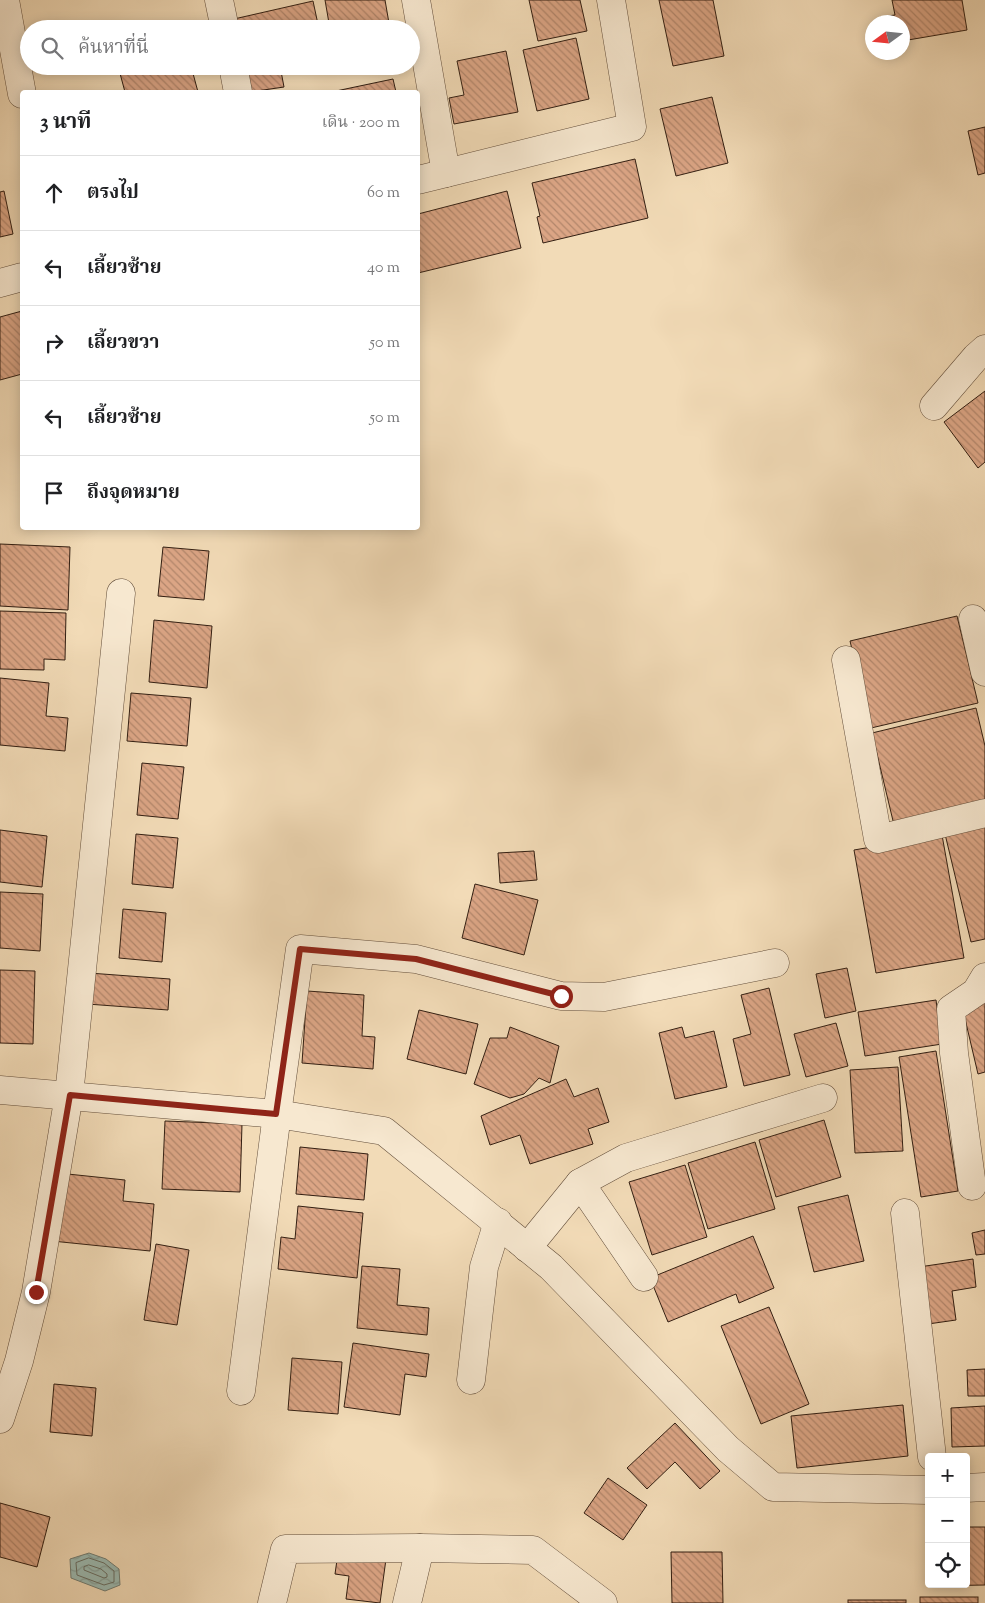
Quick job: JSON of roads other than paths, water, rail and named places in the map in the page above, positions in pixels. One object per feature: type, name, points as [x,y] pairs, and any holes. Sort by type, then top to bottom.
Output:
[{"type":"street","points":[[5,0],[21,90]]},
{"type":"street","points":[[219,0],[223,20]]},
{"type":"street","points":[[416,0],[419,20]]},
{"type":"street","points":[[420,180],[632,127],[611,0]]},
{"type":"street","points":[[420,23],[446,173]]},
{"type":"street","points":[[235,75],[238,90]]},
{"type":"street","points":[[0,283],[20,278]]},
{"type":"street","points":[[934,406],[982,358]]},
{"type":"street","points":[[0,1419],[19,1361],[36,1292],[70,1095],[121,593]]},
{"type":"street","points":[[973,619],[985,672]]},
{"type":"street","points":[[846,660],[878,838],[985,813]]},
{"type":"street","points":[[241,1391],[276,1114],[300,949],[416,959],[561,996],[604,996],[775,963]]},
{"type":"street","points":[[972,1186],[954,1053],[951,1009],[976,992],[985,977]]},
{"type":"street","points":[[0,1090],[276,1114],[384,1131],[551,1267],[728,1449],[774,1488],[925,1490]]},
{"type":"street","points":[[527,1248],[580,1184],[626,1158],[823,1098]]},
{"type":"street","points":[[580,1184],[644,1277]]},
{"type":"street","points":[[905,1213],[932,1453]]},
{"type":"street","points":[[471,1380],[484,1267],[498,1222]]},
{"type":"street","points":[[970,1488],[985,1487]]},
{"type":"street","points":[[272,1603],[285,1548],[534,1550],[603,1603]]},
{"type":"street","points":[[407,1603],[420,1548]]},
{"type":"water","points":[[89,1553],[106,1559],[119,1569],[120,1585],[105,1591],[71,1578],[70,1559]]}]
